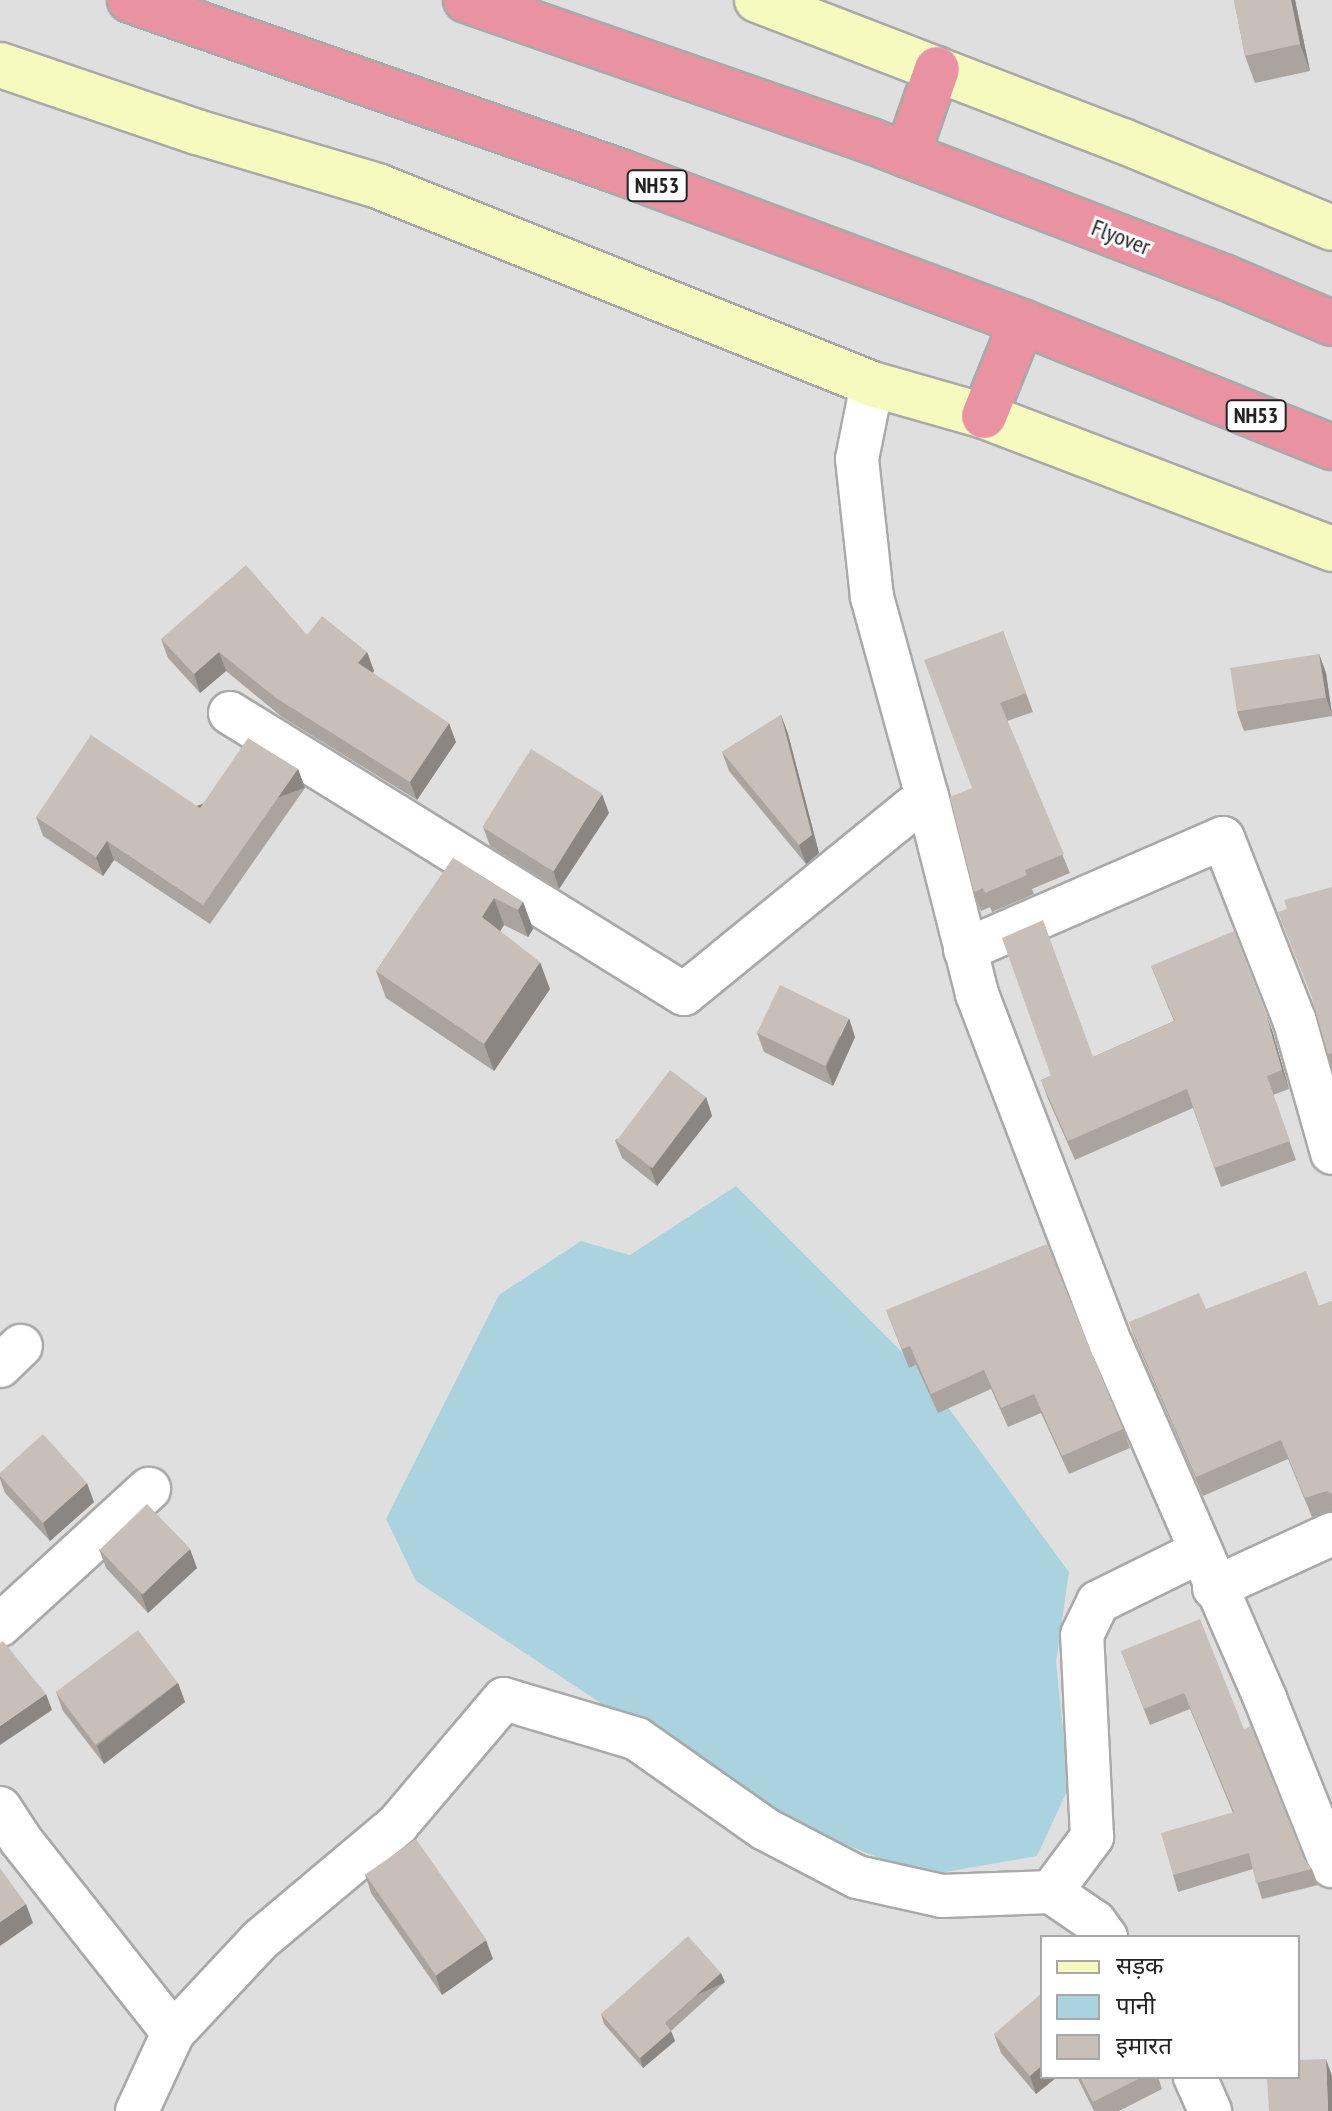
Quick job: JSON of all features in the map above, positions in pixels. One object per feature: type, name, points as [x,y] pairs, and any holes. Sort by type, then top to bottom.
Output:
[{"type":"highway","name":"NH53","points":[[130,0],[621,172],[1022,322],[1332,447]]},
{"type":"highway","name":"Flyover","points":[[466,0],[907,155],[1157,251],[1332,323]]},
{"type":"highway","points":[[907,155],[937,69]]},
{"type":"highway","points":[[984,416],[1022,322]]},
{"type":"street","points":[[757,0],[1332,228]]},
{"type":"street","points":[[0,65],[197,132],[378,186],[872,384],[984,416],[1332,549]]},
{"type":"street","points":[[872,384],[857,459],[872,597],[977,994],[1111,1344],[1266,1701],[1332,1866]]},
{"type":"street","points":[[230,713],[684,994],[927,796]]},
{"type":"street","points":[[965,950],[1223,838],[1295,1022],[1332,1153]]},
{"type":"street","points":[[0,1625],[149,1489]]},
{"type":"street","points":[[1051,1892],[1092,1837],[1082,1635],[1098,1602],[1332,1534]]},
{"type":"street","points":[[137,2111],[173,2033],[260,1940],[397,1825],[504,1699],[637,1739],[765,1829],[857,1877],[942,1896],[1051,1892],[1095,1922],[1105,1935]]},
{"type":"street","points":[[0,1808],[20,1839],[173,2033]]},
{"type":"street","points":[[1196,2079],[1210,2111]]},
{"type":"shaded area","points":[[0,0],[1332,0],[1332,2111],[0,2111]]},
{"type":"water","points":[[736,1186],[922,1372],[1069,1572],[1056,1662],[1069,1787],[1037,1856],[923,1876],[764,1811],[416,1581],[386,1519],[499,1295],[581,1241],[630,1255]]},
{"type":"building","points":[[1234,0],[1291,0],[1300,44],[1245,56]]},
{"type":"building","points":[[246,565],[307,635],[322,616],[367,652],[358,663],[449,723],[410,782],[276,698],[219,652],[194,674],[161,639]]},
{"type":"building","points":[[1003,631],[1026,693],[1000,703],[1064,854],[1025,870],[1027,875],[985,893],[983,888],[974,892],[950,797],[972,788],[924,660]]},
{"type":"building","points":[[1319,654],[1326,697],[1237,712],[1230,668]]},
{"type":"building","points":[[781,715],[812,835],[799,845],[722,752]]},
{"type":"building","points":[[91,735],[200,808],[248,738],[298,769],[203,905],[107,841],[96,857],[36,817]]},
{"type":"building","points":[[531,749],[602,794],[553,872],[482,827]]},
{"type":"building","points":[[453,858],[523,902],[518,910],[494,898],[482,917],[540,962],[484,1044],[376,971]]},
{"type":"building","points":[[1332,887],[1332,1053],[1328,1054],[1311,995],[1278,912],[1287,909],[1284,900]]},
{"type":"building","points":[[1043,920],[1093,1057],[1175,1021],[1151,966],[1234,931],[1265,1011],[1282,1070],[1267,1076],[1290,1141],[1214,1168],[1187,1089],[1068,1141],[1041,1080],[1051,1076],[1002,938]]},
{"type":"building","points":[[780,985],[848,1018],[825,1066],[757,1033]]},
{"type":"building","points":[[670,1070],[706,1097],[652,1168],[616,1141]]},
{"type":"building","points":[[1047,1244],[1123,1429],[1062,1456],[1034,1394],[1001,1408],[984,1370],[931,1394],[910,1346],[902,1349],[886,1310]]},
{"type":"building","points":[[1306,1271],[1319,1306],[1332,1301],[1332,1494],[1327,1491],[1305,1498],[1281,1440],[1196,1477],[1129,1322],[1199,1293],[1206,1309]]},
{"type":"building","points":[[43,1434],[87,1483],[43,1523],[0,1473]]},
{"type":"building","points":[[147,1504],[190,1549],[143,1594],[100,1550]]},
{"type":"building","points":[[1200,1619],[1244,1729],[1251,1726],[1304,1859],[1312,1869],[1256,1883],[1249,1853],[1173,1875],[1161,1833],[1234,1812],[1184,1693],[1144,1709],[1121,1651]]},
{"type":"building","points":[[138,1630],[178,1683],[95,1745],[56,1692]]},
{"type":"building","points":[[3,1641],[46,1694],[0,1726],[0,1643]]},
{"type":"building","points":[[416,1839],[487,1940],[436,1975],[365,1875]]},
{"type":"building","points":[[0,1868],[26,1904],[0,1922]]},
{"type":"building","points":[[688,1936],[721,1973],[665,2023],[671,2031],[640,2058],[601,2014]]},
{"type":"building","points":[[1040,1995],[1040,2067],[1030,2076],[994,2034]]},
{"type":"building","points":[[1326,2059],[1328,2111],[1269,2111],[1267,2079],[1300,2079],[1300,2060]]},
{"type":"building","points":[[1081,2079],[1138,2079],[1093,2102]]}]
